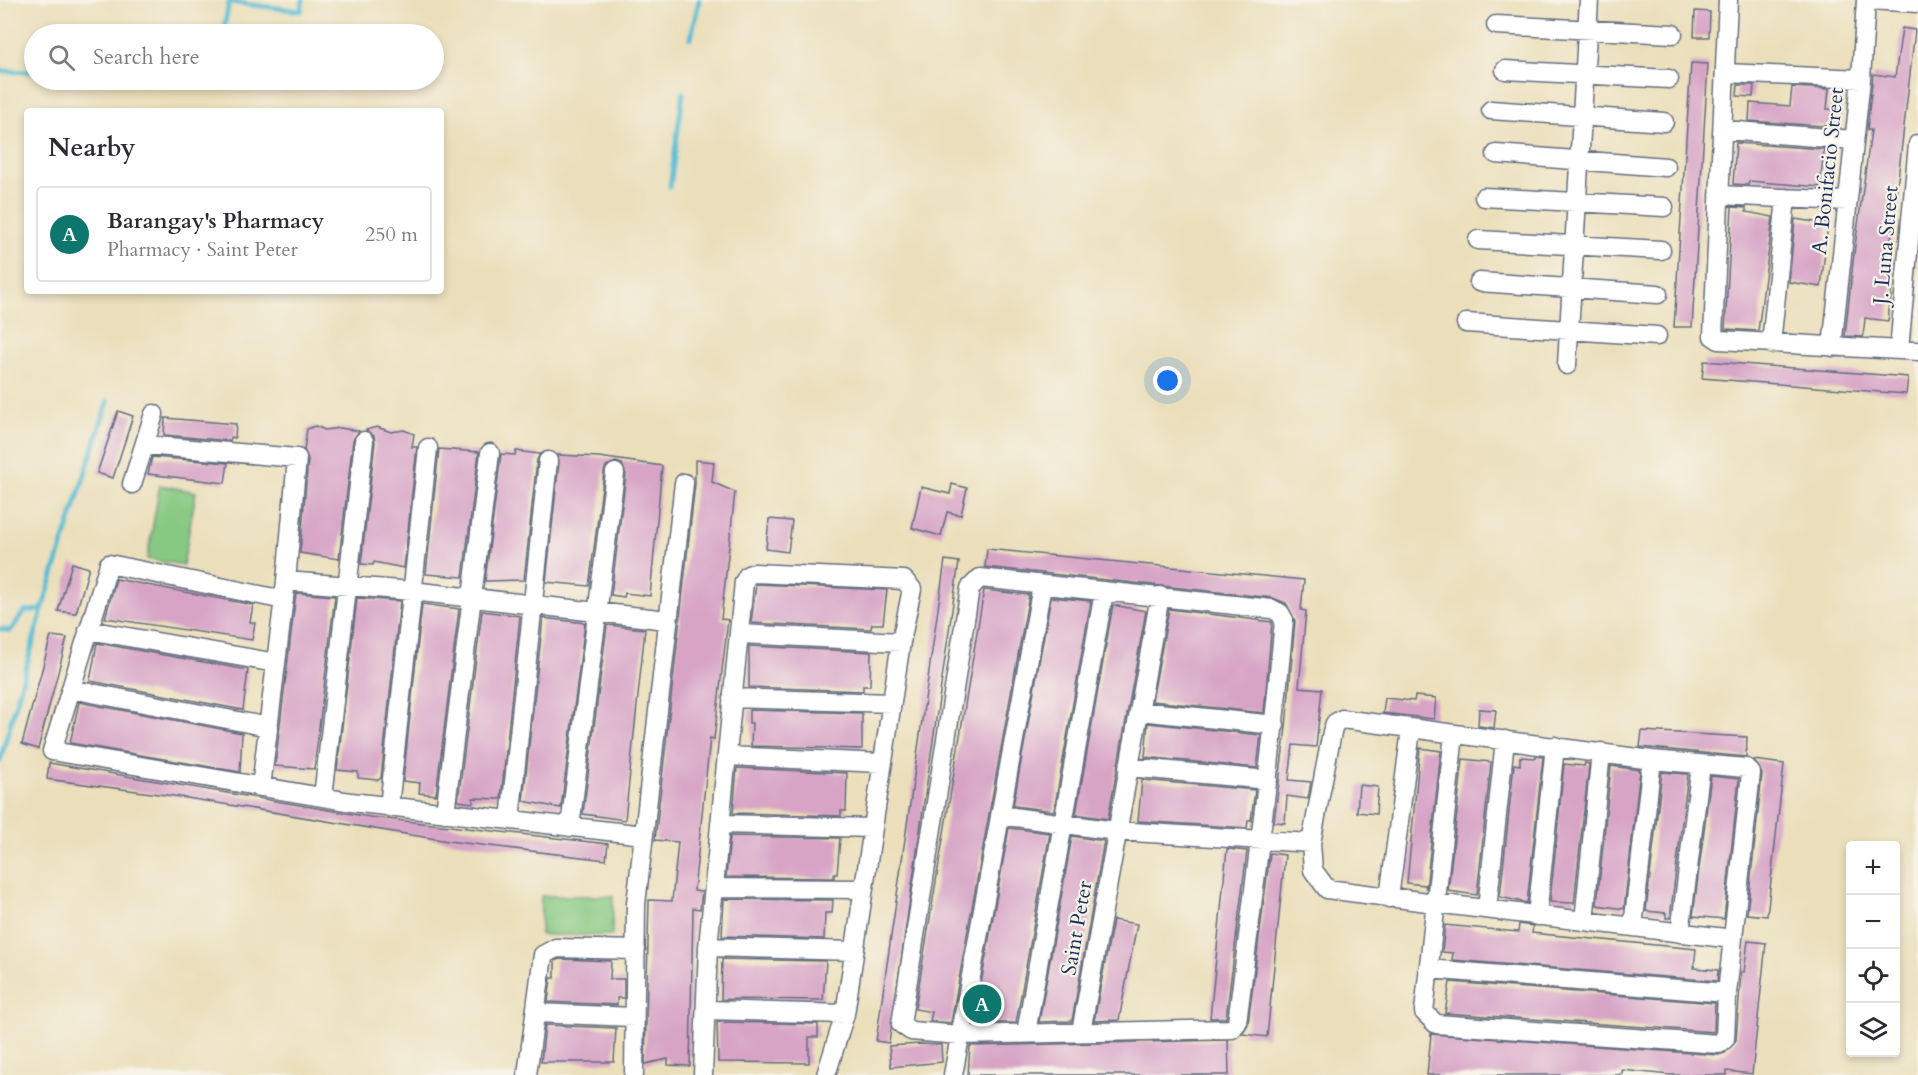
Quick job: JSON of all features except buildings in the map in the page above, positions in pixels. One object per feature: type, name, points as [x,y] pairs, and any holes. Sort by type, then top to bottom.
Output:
[{"type":"street","points":[[1567,365],[1589,0]]},
{"type":"street","points":[[1728,0],[1724,130],[1712,331],[1719,340],[1918,351]]},
{"type":"street","name":"A. Bonifacio Street","points":[[1832,347],[1861,79],[1866,0]]},
{"type":"street","points":[[1871,0],[1918,3]]},
{"type":"street","points":[[1496,25],[1673,34]]},
{"type":"street","points":[[1505,70],[1669,79]]},
{"type":"street","points":[[1726,72],[1861,79]]},
{"type":"street","points":[[1491,110],[1664,122]]},
{"type":"street","points":[[1724,130],[1854,140]]},
{"type":"street","name":"J. Luna Street","points":[[1899,350],[1918,144]]},
{"type":"street","points":[[1496,154],[1666,167]]},
{"type":"street","points":[[1719,195],[1848,201]]},
{"type":"street","points":[[1484,197],[1664,207]]},
{"type":"street","points":[[1771,344],[1786,198]]},
{"type":"street","points":[[1478,240],[1661,250]]},
{"type":"street","points":[[1479,282],[1658,294]]},
{"type":"street","points":[[1466,323],[1657,336]]},
{"type":"street","points":[[132,483],[154,414]]},
{"type":"street","points":[[322,797],[364,441]]},
{"type":"street","points":[[145,445],[297,458],[284,600],[261,787]]},
{"type":"street","points":[[389,807],[428,448]]},
{"type":"street","points":[[445,813],[489,453]]},
{"type":"street","points":[[510,820],[548,461]]},
{"type":"street","points":[[570,827],[615,473]]},
{"type":"street","points":[[634,1075],[636,904],[684,483]]},
{"type":"street","points":[[284,600],[109,564],[52,751],[389,807],[644,835]]},
{"type":"street","points":[[703,1075],[708,947],[732,698],[744,582],[748,575],[754,573],[904,580],[912,589],[891,703],[845,1014],[826,1075]]},
{"type":"street","points":[[980,578],[1042,586],[1272,609],[1280,613],[1284,620],[1275,725],[1261,838],[1237,1023],[1232,1029],[960,1035],[910,1031],[901,1024],[970,588],[980,578]]},
{"type":"street","points":[[286,581],[348,584],[667,620]]},
{"type":"street","points":[[953,1075],[1042,586]]},
{"type":"street","points":[[1026,1033],[1065,825],[1104,592]]},
{"type":"street","name":"Saint Peter","points":[[1081,1032],[1160,596]]},
{"type":"street","points":[[88,630],[276,663]]},
{"type":"street","points":[[739,633],[901,642]]},
{"type":"street","points":[[71,689],[268,727]]},
{"type":"street","points":[[732,698],[891,703]]},
{"type":"street","points":[[1139,711],[1275,725]]},
{"type":"street","points":[[1454,734],[1435,903],[1424,1012],[1436,1024],[1719,1044],[1725,1039],[1727,993],[1733,939],[1751,773],[1746,768],[1652,760],[1555,746],[1454,734],[1411,730],[1342,719],[1335,723],[1311,843],[1312,870],[1327,889],[1389,898],[1435,903],[1486,909],[1733,939]]},
{"type":"street","points":[[1389,898],[1411,730]]},
{"type":"street","points":[[1486,909],[1505,740]]},
{"type":"street","points":[[1537,916],[1555,746]]},
{"type":"street","points":[[1584,921],[1601,752]]},
{"type":"street","points":[[727,756],[882,763]]},
{"type":"street","points":[[1633,927],[1652,760]]},
{"type":"street","points":[[1680,933],[1701,765]]},
{"type":"street","points":[[1128,767],[1268,780]]},
{"type":"street","points":[[1000,815],[1116,831],[1261,838],[1311,843]]},
{"type":"street","points":[[720,824],[873,828]]},
{"type":"street","points":[[714,888],[864,890]]},
{"type":"street","points":[[708,947],[854,951]]},
{"type":"street","points":[[527,1075],[543,955],[556,948],[636,950]]},
{"type":"street","points":[[1428,969],[1727,993]]},
{"type":"street","points":[[706,1010],[845,1014]]},
{"type":"street","points":[[535,1013],[634,1017]]},
{"type":"green space","points":[[160,485],[196,492],[183,565],[147,559]]},
{"type":"green space","points":[[541,896],[613,896],[612,935],[541,935]]},
{"type":"waterway","points":[[225,24],[229,2],[301,11],[303,0]]},
{"type":"waterway","points":[[691,38],[699,0]]},
{"type":"waterway","points":[[0,71],[24,72]]},
{"type":"waterway","points":[[670,187],[683,93]]},
{"type":"waterway","points":[[0,761],[42,610],[108,401]]},
{"type":"waterway","points":[[0,629],[10,631],[25,611],[42,610]]},
{"type":"place","name":"Barangay's Pharmacy","points":[[982,1004]]}]
